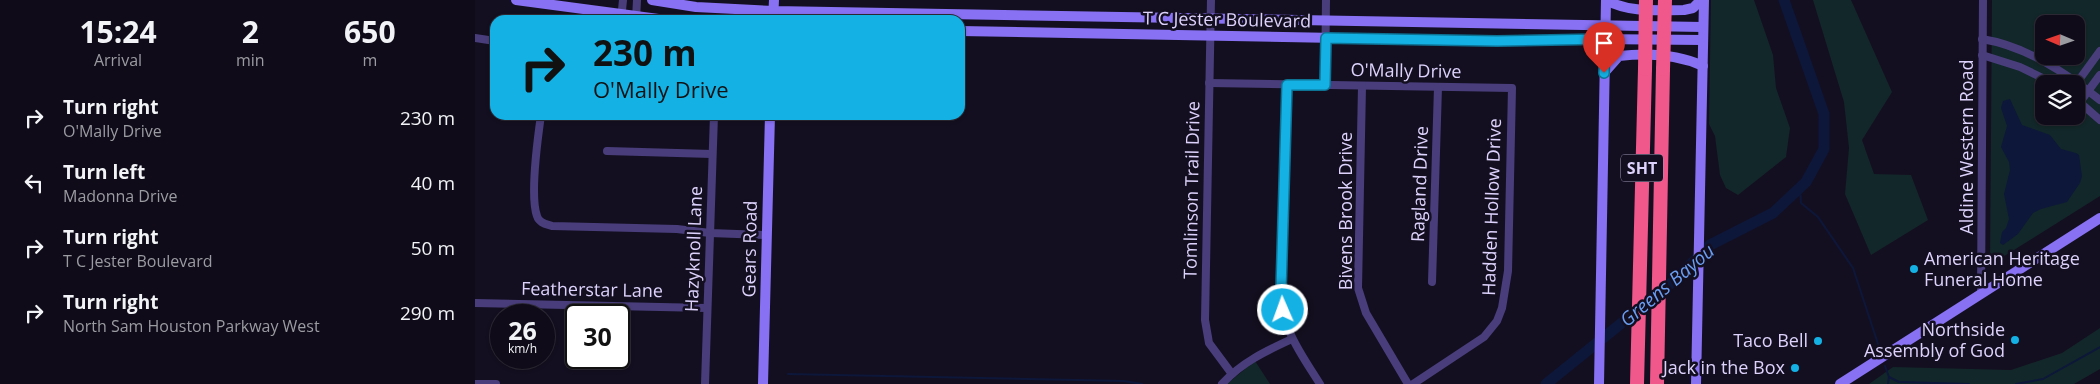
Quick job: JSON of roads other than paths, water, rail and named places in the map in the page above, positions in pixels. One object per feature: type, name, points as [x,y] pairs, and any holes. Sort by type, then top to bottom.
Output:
[{"type":"highway","name":"SHT","points":[[1637,384],[1645,0]]},
{"type":"highway","name":"SHT","points":[[1657,384],[1665,0]]},
{"type":"main road","points":[[516,0],[610,15]]},
{"type":"main road","name":"T C Jester Boulevard","points":[[652,0],[764,15]]},
{"type":"main road","points":[[773,15],[774,0]]},
{"type":"main road","points":[[1599,384],[1606,0],[1619,7],[1629,9],[1684,10],[1693,8],[1702,0]]},
{"type":"main road","points":[[1696,384],[1703,66],[1702,0]]},
{"type":"main road","name":"T C Jester Boulevard","points":[[965,16],[1703,27]]},
{"type":"main road","points":[[1030,33],[1031,16]]},
{"type":"main road","points":[[1436,24],[1436,40]]},
{"type":"main road","name":"T C Jester Boulevard","points":[[965,31],[1436,40],[1703,40]]},
{"type":"main road","points":[[1604,73],[1619,56],[1628,55],[1681,57],[1703,66]]},
{"type":"main road","name":"Gears Road","points":[[763,384],[770,120]]},
{"type":"main road","points":[[1840,384],[2100,218]]},
{"type":"street","points":[[622,15],[623,0]]},
{"type":"street","points":[[636,15],[637,0]]},
{"type":"street","name":"Tomlinson Trail Drive","points":[[1211,0],[1205,320],[1209,342],[1231,374]]},
{"type":"street","points":[[1325,85],[1326,0]]},
{"type":"street","name":"Aldine Western Road","points":[[1981,293],[1983,0]]},
{"type":"street","points":[[1982,39],[2010,46],[2036,57],[2064,75]]},
{"type":"street","points":[[476,40],[490,41]]},
{"type":"street","points":[[2083,75],[2100,51]]},
{"type":"street","points":[[1982,55],[2020,67],[2036,75]]},
{"type":"street","points":[[2085,95],[2100,75]]},
{"type":"street","name":"O'Mally Drive","points":[[1209,83],[1511,88]]},
{"type":"street","points":[[1287,85],[1282,301],[1285,322],[1292,339],[1320,384]]},
{"type":"street","name":"Bivens Brook Drive","points":[[1362,86],[1358,288],[1362,305],[1369,319],[1408,384]]},
{"type":"street","name":"Ragland Drive","points":[[1432,282],[1438,87]]},
{"type":"street","name":"Hadden Hollow Drive","points":[[1413,384],[1474,345],[1489,331],[1500,316],[1505,297],[1508,271],[1511,88]]},
{"type":"street","points":[[2085,88],[2100,100]]},
{"type":"street","points":[[2085,107],[2100,120]]},
{"type":"street","points":[[540,120],[536,163],[537,217],[541,222],[552,226],[677,229],[710,233],[767,235]]},
{"type":"street","name":"Hazyknoll Lane","points":[[705,384],[714,120]]},
{"type":"street","points":[[607,151],[713,154]]},
{"type":"street","name":"Featherstar Lane","points":[[475,303],[707,308]]},
{"type":"street","points":[[1223,384],[1231,374],[1251,359],[1292,339]]},
{"type":"street","points":[[475,384],[496,384]]},
{"type":"water","points":[[2010,99],[2022,125],[2050,135],[2061,149],[2079,155],[2082,176],[2080,183],[2067,202],[2033,213],[2018,234],[2003,245],[2000,243],[2002,232],[2006,228],[2009,219],[2004,194],[2010,170],[2009,162],[2001,147],[2007,126],[2001,108],[2003,101]]},
{"type":"waterway","name":"Greens Bayou","points":[[1546,384],[1675,280],[1710,245],[1773,213],[1806,182],[1824,149],[1824,114],[1784,0]]},
{"type":"waterway","points":[[1800,187],[1801,203],[1818,217],[1853,268],[1879,347]]},
{"type":"waterway","points":[[2016,384],[2043,379],[2100,347]]},
{"type":"waterway","points":[[1885,366],[1889,377],[1888,384]]},
{"type":"waterway","points":[[788,374],[1124,381],[1142,384]]},
{"type":"waterway","points":[[1889,377],[1899,382],[1969,384]]},
{"type":"place","name":"American Heritage Funeral Home","points":[[1914,269]]},
{"type":"place","name":"Northside Assembly of God","points":[[2015,340]]},
{"type":"place","name":"Taco Bell","points":[[1818,341]]},
{"type":"place","name":"Jack in the Box","points":[[1795,368]]}]
